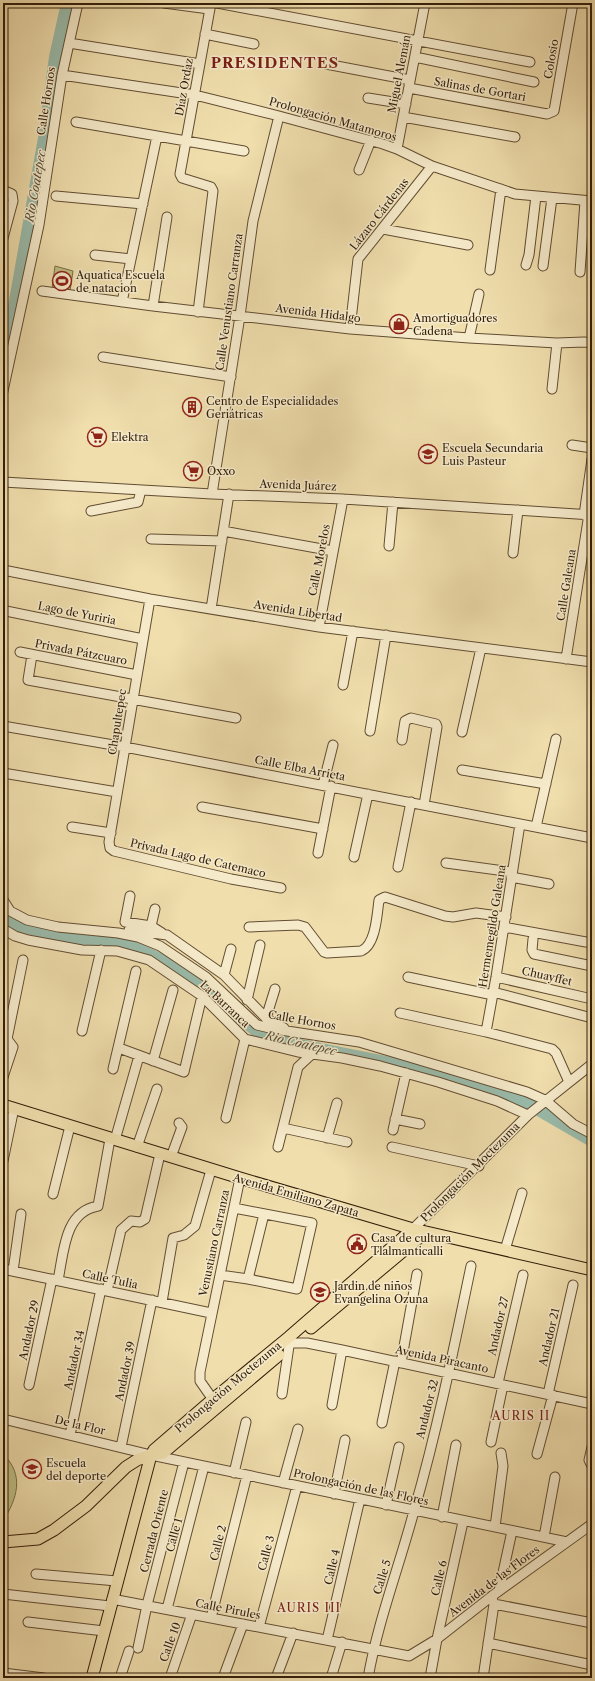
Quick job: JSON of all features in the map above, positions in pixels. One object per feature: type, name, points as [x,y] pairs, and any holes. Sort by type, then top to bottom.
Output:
[{"type":"main road","name":"Avenida Emiliano Zapata","points":[[3,1105],[211,1170],[413,1230],[592,1269]]},
{"type":"main road","name":"Prolongación Moctezuma","points":[[291,1342],[413,1230]]},
{"type":"main road","name":"Prolongación Moctezuma","points":[[92,1678],[151,1455],[154,1450],[215,1403],[426,1232]]},
{"type":"main road","points":[[3,1542],[38,1539],[54,1530],[86,1506],[126,1467],[151,1455]]},
{"type":"street","name":"Calle Hornos","points":[[3,391],[39,225],[62,75],[78,3]]},
{"type":"street","points":[[164,3],[210,6]]},
{"type":"street","points":[[217,3],[530,62]]},
{"type":"street","points":[[415,3],[425,4]]},
{"type":"street","name":"Colosio","points":[[547,114],[554,111],[572,3]]},
{"type":"street","name":"Miguel Alemán","points":[[397,149],[425,4]]},
{"type":"street","name":"Díaz Ordaz","points":[[198,312],[213,191],[211,187],[182,178],[180,174],[210,6]]},
{"type":"street","points":[[205,34],[254,44]]},
{"type":"street","points":[[69,43],[200,64]]},
{"type":"street","points":[[415,57],[534,82]]},
{"type":"street","name":"Salinas de Gortari","points":[[326,64],[547,114]]},
{"type":"street","name":"Prolongación Matamoros","points":[[62,75],[195,95],[371,140],[397,149],[432,166],[515,194],[588,201]]},
{"type":"street","points":[[368,98],[406,104]]},
{"type":"street","name":"Calle Venustiano Carranza","points":[[212,494],[240,316],[252,221],[279,116]]},
{"type":"street","points":[[403,117],[515,137]]},
{"type":"street","points":[[76,122],[244,151]]},
{"type":"street","points":[[122,302],[157,136]]},
{"type":"street","points":[[359,170],[371,140]]},
{"type":"street","name":"Lázaro Cárdenas","points":[[350,329],[358,259],[432,166]]},
{"type":"street","points":[[490,270],[501,189]]},
{"type":"street","points":[[3,190],[12,194],[13,201],[3,238]]},
{"type":"street","points":[[56,196],[143,204]]},
{"type":"street","points":[[526,265],[529,255],[536,196]]},
{"type":"street","points":[[543,266],[552,198]]},
{"type":"street","points":[[580,272],[588,201]]},
{"type":"street","points":[[153,306],[167,217]]},
{"type":"street","points":[[383,229],[468,245]]},
{"type":"street","points":[[94,255],[131,259]]},
{"type":"street","name":"Avenida Hidalgo","points":[[42,291],[198,312],[350,329],[469,338],[556,343],[592,343]]},
{"type":"street","points":[[469,338],[479,294]]},
{"type":"street","points":[[552,389],[556,343]]},
{"type":"street","points":[[103,356],[231,377]]},
{"type":"street","points":[[572,445],[592,448]]},
{"type":"street","name":"Calle Galeana","points":[[566,659],[588,515],[592,460]]},
{"type":"street","name":"Avenida Juárez","points":[[3,482],[212,494],[343,499],[588,515]]},
{"type":"street","points":[[92,511],[138,502],[141,490]]},
{"type":"street","points":[[211,609],[229,494]]},
{"type":"street","name":"Calle Morelos","points":[[319,627],[343,499]]},
{"type":"street","points":[[389,546],[393,502]]},
{"type":"street","points":[[513,553],[518,510]]},
{"type":"street","points":[[224,531],[334,551]]},
{"type":"street","points":[[151,539],[222,541]]},
{"type":"street","name":"Avenida Libertad","points":[[3,570],[150,599],[319,627],[592,662]]},
{"type":"street","name":"Chapultepec","points":[[110,848],[109,842],[132,698],[150,599]]},
{"type":"street","name":"Lago de Yuriria","points":[[6,611],[143,638]]},
{"type":"street","points":[[343,685],[352,631]]},
{"type":"street","points":[[370,731],[386,635]]},
{"type":"street","points":[[462,732],[480,648]]},
{"type":"street","name":"Privada Pátzcuaro","points":[[20,652],[137,674]]},
{"type":"street","points":[[32,655],[28,680],[236,718]]},
{"type":"street","points":[[402,740],[405,721],[407,719],[436,724],[437,727],[424,805]]},
{"type":"street","name":"Calle Elba Arrieta","points":[[3,726],[125,746],[592,838]]},
{"type":"street","points":[[536,827],[556,739]]},
{"type":"street","points":[[318,853],[334,745]]},
{"type":"street","points":[[462,770],[546,784]]},
{"type":"street","points":[[3,773],[117,792]]},
{"type":"street","points":[[354,857],[368,794]]},
{"type":"street","points":[[398,867],[411,802]]},
{"type":"street","points":[[202,807],[322,829]]},
{"type":"street","name":"Hermemegildo Galeana","points":[[486,1032],[520,824]]},
{"type":"street","points":[[72,827],[111,833]]},
{"type":"street","name":"Privada Lago de Catemaco","points":[[110,848],[114,851],[231,879],[281,888]]},
{"type":"street","points":[[446,863],[512,875],[549,884]]},
{"type":"street","points":[[130,896],[125,922],[151,926],[167,936],[224,975],[266,1018],[288,1031]]},
{"type":"street","points":[[249,927],[298,925],[305,927],[324,952],[327,953],[361,951],[365,949],[372,940],[379,900],[385,897],[445,916],[453,917],[476,913],[506,917]]},
{"type":"street","name":"Calle Hornos","points":[[3,900],[10,911],[27,920],[58,927],[118,933],[138,937],[160,946],[206,977],[257,1024],[288,1031],[360,1042],[527,1092],[544,1101],[573,1124],[592,1134]]},
{"type":"street","points":[[151,926],[155,909]]},
{"type":"street","points":[[504,927],[586,942]]},
{"type":"street","name":"La Barranca","points":[[3,929],[15,936],[28,940],[82,950],[117,951],[149,960],[202,996],[245,1039],[312,1054],[342,1058],[406,1073],[497,1101],[529,1114]]},
{"type":"street","points":[[118,933],[127,930],[167,936]]},
{"type":"street","points":[[533,939],[532,950],[534,954],[592,966]]},
{"type":"street","points":[[247,1000],[260,945]]},
{"type":"street","points":[[224,975],[231,949]]},
{"type":"street","points":[[82,1031],[101,950]]},
{"type":"street","points":[[3,1077],[13,1047],[7,1039],[23,960]]},
{"type":"street","points":[[113,1069],[136,971]]},
{"type":"street","name":"Chuayffet","points":[[496,976],[592,999]]},
{"type":"street","points":[[408,977],[493,994],[592,1018]]},
{"type":"street","points":[[266,1018],[275,988]]},
{"type":"street","points":[[153,1061],[172,990]]},
{"type":"street","points":[[119,1048],[184,1072],[202,996]]},
{"type":"street","points":[[400,1012],[552,1049],[556,1053],[569,1082]]},
{"type":"street","points":[[226,1118],[245,1039]]},
{"type":"street","points":[[278,1147],[298,1067],[312,1054]]},
{"type":"street","points":[[112,1139],[139,1056]]},
{"type":"street","name":"Prolongación Moctezuma","points":[[413,1230],[479,1166],[529,1114],[592,1064]]},
{"type":"street","points":[[393,1130],[406,1073]]},
{"type":"street","points":[[137,1147],[157,1089]]},
{"type":"street","points":[[327,1138],[337,1103]]},
{"type":"street","points":[[3,1161],[14,1108]]},
{"type":"street","points":[[395,1119],[420,1124]]},
{"type":"street","points":[[166,1156],[182,1127],[180,1123]]},
{"type":"street","points":[[53,1194],[70,1126]]},
{"type":"street","points":[[283,1128],[347,1142]]},
{"type":"street","name":"Andador 29","points":[[29,1385],[70,1226],[88,1208],[98,1206],[112,1139]]},
{"type":"street","points":[[392,1147],[479,1166]]},
{"type":"street","name":"Andador 34","points":[[70,1435],[104,1290],[121,1230],[131,1221],[140,1222],[145,1219],[166,1156]]},
{"type":"street","points":[[162,1302],[173,1238],[184,1235],[195,1226],[211,1170]]},
{"type":"street","name":"Venustiano Carranza","points":[[215,1403],[200,1381],[200,1372],[240,1178]]},
{"type":"street","points":[[505,1250],[522,1193]]},
{"type":"street","points":[[220,1275],[297,1289],[312,1223],[234,1208]]},
{"type":"street","points":[[12,1271],[21,1214]]},
{"type":"street","points":[[248,1279],[264,1214]]},
{"type":"street","name":"Andador 32","points":[[414,1511],[449,1373],[471,1266]]},
{"type":"street","name":"Calle Tulia","points":[[3,1269],[211,1313]]},
{"type":"street","points":[[382,1423],[398,1362],[416,1274]]},
{"type":"street","name":"Andador 27","points":[[491,1442],[500,1384],[523,1275]]},
{"type":"street","name":"Andador 21","points":[[537,1454],[573,1285]]},
{"type":"street","name":"Andador 39","points":[[121,1447],[152,1300]]},
{"type":"street","points":[[282,1394],[291,1342]]},
{"type":"street","name":"Avenida Piracanto","points":[[291,1342],[307,1343],[342,1350],[592,1404]]},
{"type":"street","points":[[332,1405],[342,1350]]},
{"type":"street","name":"De la Flor","points":[[3,1419],[151,1455]]},
{"type":"street","points":[[234,1473],[246,1422]]},
{"type":"street","points":[[283,1483],[298,1429]]},
{"type":"street","points":[[334,1494],[345,1440]]},
{"type":"street","points":[[442,1517],[456,1445]]},
{"type":"street","points":[[386,1505],[399,1447]]},
{"type":"street","points":[[592,1447],[589,1460],[592,1466]]},
{"type":"street","points":[[495,1527],[503,1466],[501,1453]]},
{"type":"street","name":"Prolongación de las Flores","points":[[151,1455],[464,1522],[566,1542]]},
{"type":"street","name":"Cerrada Oriente","points":[[120,1678],[133,1650],[147,1605],[184,1462]]},
{"type":"street","name":"Calle 1","points":[[166,1609],[204,1466]]},
{"type":"street","name":"Calle 2","points":[[211,1618],[248,1475]]},
{"type":"street","points":[[544,1537],[555,1477]]},
{"type":"street","name":"Calle 3","points":[[260,1627],[297,1486]]},
{"type":"street","name":"Calle 4","points":[[327,1640],[360,1499]]},
{"type":"street","name":"Calle 5","points":[[368,1678],[373,1650],[414,1511]]},
{"type":"street","name":"Calle 6","points":[[430,1678],[437,1639],[464,1522]]},
{"type":"street","name":"Avenida de las Flores","points":[[409,1656],[437,1639],[592,1524]]},
{"type":"street","points":[[483,1678],[495,1597],[512,1531]]},
{"type":"street","points":[[36,1574],[117,1581]]},
{"type":"street","name":"Calle Pirules","points":[[3,1594],[147,1605],[409,1656]]},
{"type":"street","points":[[495,1597],[592,1623]]},
{"type":"street","name":"Calle 10","points":[[170,1678],[192,1614]]},
{"type":"street","points":[[28,1622],[104,1631]]},
{"type":"street","points":[[223,1678],[243,1624]]},
{"type":"street","points":[[276,1678],[293,1633]]},
{"type":"street","points":[[331,1678],[342,1642]]},
{"type":"street","points":[[488,1643],[592,1665]]},
{"type":"street","points":[[3,1673],[44,1678]]},
{"type":"green space","name":"Aquatica Escuela de natacion","points":[[55,266],[73,271],[70,291],[52,289]]},
{"type":"green space","points":[[3,1454],[10,1462],[14,1470],[16,1487],[12,1504],[3,1521]]},
{"type":"waterway","name":"Rio Coatepec","points":[[3,368],[44,138],[55,57],[67,3]]},
{"type":"waterway","name":"Rio Coatepec","points":[[3,913],[7,919],[21,927],[87,941],[130,945],[187,972],[231,1011],[260,1034],[295,1044],[456,1076],[523,1101],[592,1141]]},
{"type":"place","name":"Aquatica Escuela de natacion","points":[[62,281]]},
{"type":"place","name":"Amortiguadores Cadena","points":[[399,324]]},
{"type":"place","name":"Centro de Especialidades Geriátricas","points":[[192,407]]},
{"type":"place","name":"Elektra","points":[[97,437]]},
{"type":"place","name":"Escuela Secundaria Luis Pasteur","points":[[428,454]]},
{"type":"place","name":"Oxxo","points":[[193,471]]},
{"type":"place","name":"Casa de cultura Tlalmanticalli","points":[[357,1244]]},
{"type":"place","name":"Jardin de niños Evangelina Ozuna","points":[[320,1292]]},
{"type":"place","name":"Escuela del deporte","points":[[32,1469]]},
{"type":"district","name":"PRESIDENTES","points":[[275,62]]},
{"type":"district","name":"AURIS II","points":[[521,1415]]},
{"type":"district","name":"AURIS III","points":[[309,1607]]}]
